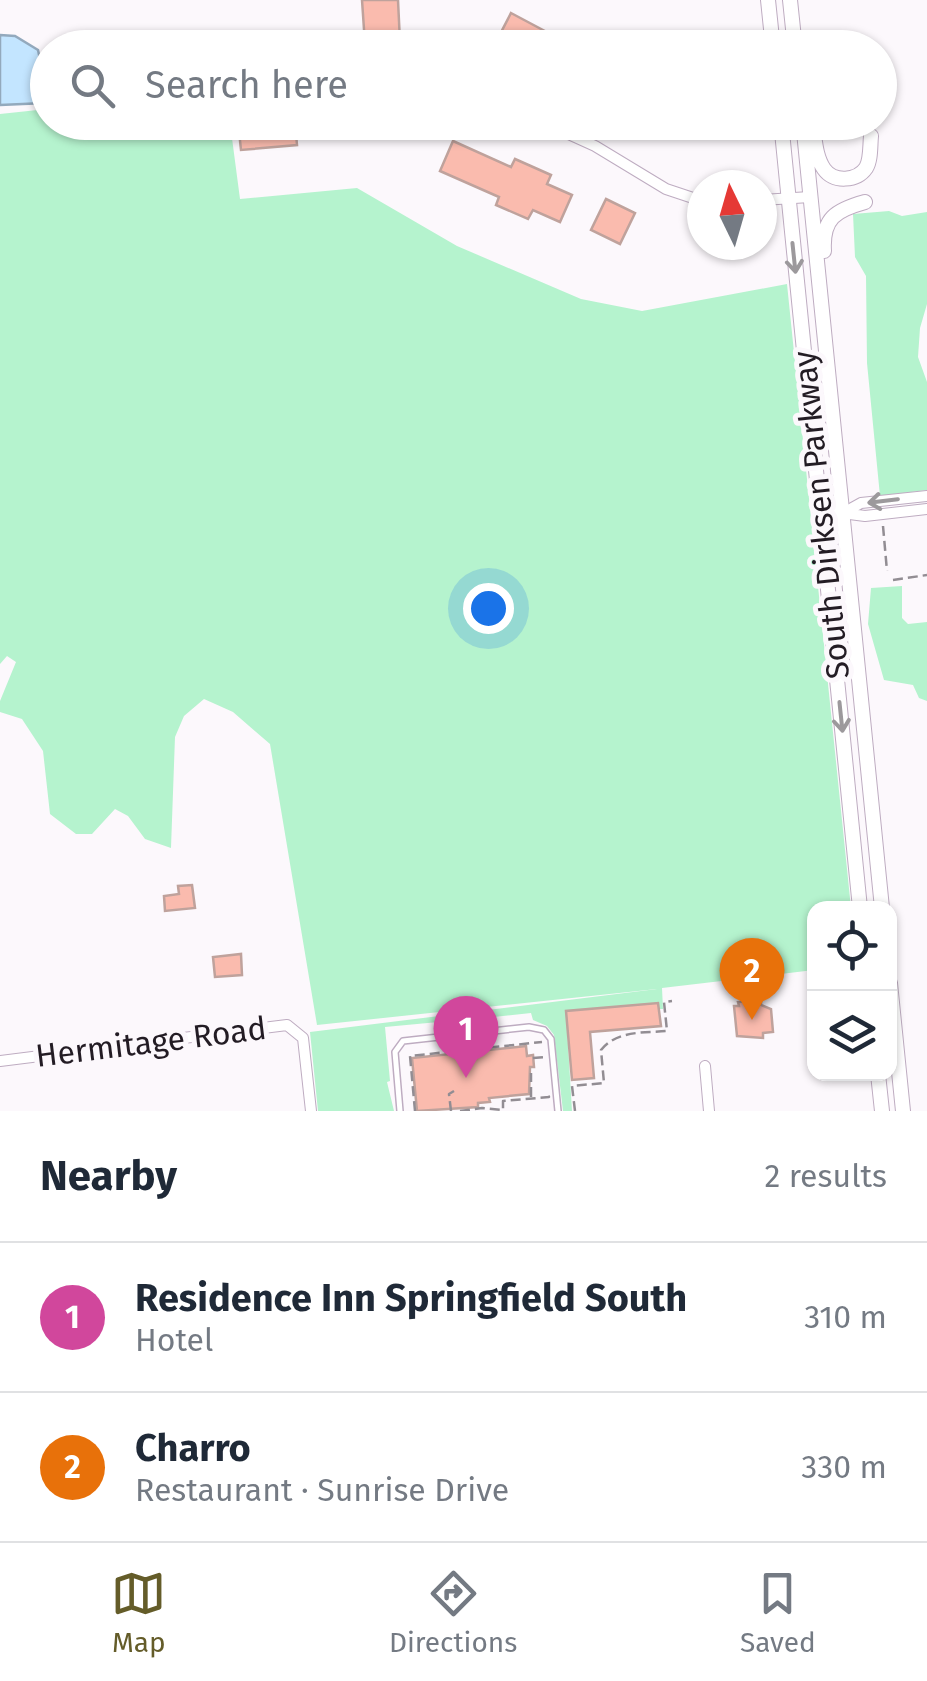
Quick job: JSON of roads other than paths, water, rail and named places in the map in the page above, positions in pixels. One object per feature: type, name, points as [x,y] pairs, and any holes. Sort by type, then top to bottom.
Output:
[{"type":"main road","points":[[768,0],[771,30]]},
{"type":"main road","points":[[790,0],[793,30]]},
{"type":"main road","name":"South Dirksen Parkway","points":[[782,140],[859,901]]},
{"type":"main road","name":"South Dirksen Parkway","points":[[804,140],[881,901]]},
{"type":"main road","points":[[816,140],[821,163],[835,178],[850,178],[869,164],[872,140]]},
{"type":"main road","points":[[830,400],[835,367],[824,229],[836,212],[865,202]]},
{"type":"main road","points":[[897,1065],[902,1111]]},
{"type":"main road","points":[[879,1081],[881,1109]]},
{"type":"street","points":[[582,140],[666,189],[687,196]]},
{"type":"street","points":[[777,199],[810,197]]},
{"type":"street","points":[[842,513],[861,503],[927,496]]},
{"type":"street","points":[[821,515],[865,516],[927,509]]},
{"type":"street","points":[[837,673],[858,671]]},
{"type":"street","name":"Hermitage Road","points":[[0,1061],[287,1026],[300,1033],[305,1046],[311,1111]]},
{"type":"street","points":[[704,1066],[709,1111]]},
{"type":"lane","points":[[400,1111],[395,1052],[402,1041],[529,1027],[544,1030],[551,1040],[558,1111]]},
{"type":"water","points":[[0,35],[15,36],[30,45],[30,104],[0,105]]},
{"type":"place","name":"Charro","points":[[752,1020]]},
{"type":"place","name":"Residence Inn Springfield South","points":[[466,1078]]}]
